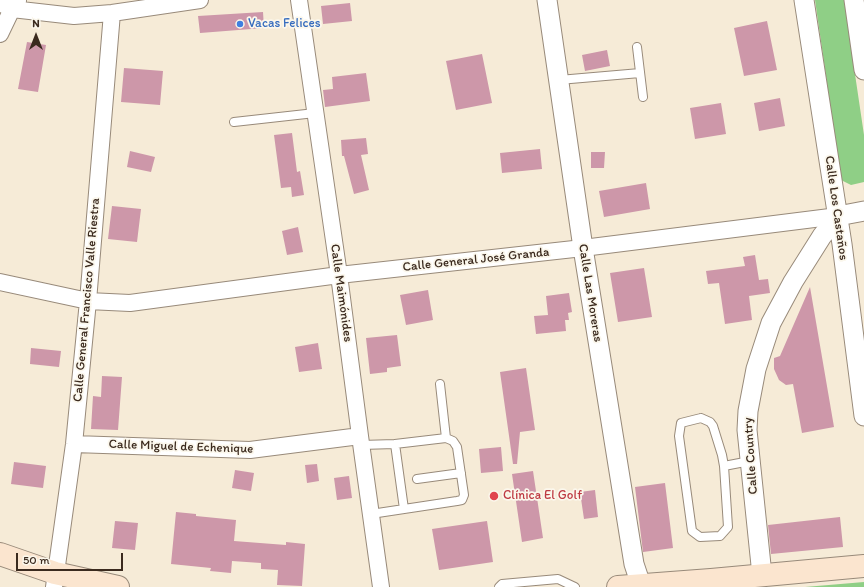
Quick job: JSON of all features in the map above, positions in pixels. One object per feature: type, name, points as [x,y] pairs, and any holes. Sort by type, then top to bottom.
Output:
[{"type":"main road","points":[[0,554],[55,580],[118,587]]},
{"type":"main road","points":[[618,587],[710,584],[762,575],[864,566]]},
{"type":"street","points":[[0,34],[10,4],[74,16],[112,13],[200,0]]},
{"type":"street","name":"Calle Maimónides","points":[[298,0],[339,275],[360,441],[381,587]]},
{"type":"street","name":"Calle Las Moreras","points":[[547,0],[583,248],[634,564],[642,586]]},
{"type":"street","name":"Calle Los Castaños","points":[[804,0],[838,216],[864,416]]},
{"type":"street","points":[[854,0],[864,70]]},
{"type":"street","name":"Calle General Francisco Valle Riestra","points":[[55,580],[74,444],[88,301],[112,13]]},
{"type":"street","name":"Calle General José Granda","points":[[0,282],[88,301],[130,303],[339,275],[583,248],[838,216],[864,211]]},
{"type":"street","name":"Calle Country","points":[[762,575],[747,430],[748,410],[756,369],[771,323],[793,282],[822,236],[838,216]]},
{"type":"street","name":"Calle Miguel de Echenique","points":[[74,444],[250,450],[360,441]]},
{"type":"lane","points":[[637,47],[643,98]]},
{"type":"lane","points":[[559,80],[640,73]]},
{"type":"lane","points":[[234,122],[315,113]]},
{"type":"lane","points":[[440,384],[446,438]]},
{"type":"lane","points":[[701,418],[710,422],[722,455],[724,466],[728,527],[720,536],[700,537],[692,531],[679,436],[681,424],[701,418]]},
{"type":"lane","points":[[360,441],[395,444],[446,438],[454,441],[457,447],[461,473],[464,495],[462,500],[370,514]]},
{"type":"lane","points":[[395,444],[404,509]]},
{"type":"lane","points":[[724,466],[750,461]]},
{"type":"lane","points":[[417,479],[461,473]]},
{"type":"lane","points":[[499,587],[502,584],[558,579],[575,587]]},
{"type":"green space","points":[[815,0],[844,0],[864,135],[864,182],[851,185],[841,180]]},
{"type":"green space","points":[[864,582],[864,587],[805,587]]},
{"type":"building","points":[[350,3],[352,21],[323,24],[321,6]]},
{"type":"building","points":[[263,12],[264,28],[200,33],[198,16]]},
{"type":"building","points":[[767,21],[777,70],[744,76],[734,28]]},
{"type":"building","points":[[27,42],[46,45],[38,92],[18,89]]},
{"type":"building","points":[[607,50],[610,66],[585,71],[582,55]]},
{"type":"building","points":[[482,54],[492,103],[456,110],[446,61]]},
{"type":"building","points":[[124,68],[163,71],[160,105],[121,102]]},
{"type":"building","points":[[366,73],[370,101],[325,107],[323,90],[333,89],[332,77]]},
{"type":"building","points":[[780,98],[785,126],[759,131],[754,103]]},
{"type":"building","points":[[721,103],[726,134],[695,139],[690,108]]},
{"type":"building","points":[[292,133],[297,172],[300,171],[304,195],[292,197],[291,187],[281,188],[274,135]]},
{"type":"building","points":[[366,138],[368,154],[361,155],[369,190],[354,194],[344,156],[342,156],[341,140]]},
{"type":"building","points":[[540,149],[542,169],[502,173],[500,153]]},
{"type":"building","points":[[130,151],[155,157],[151,172],[127,167]]},
{"type":"building","points":[[591,152],[605,152],[604,168],[591,168]]},
{"type":"building","points":[[646,183],[650,209],[604,217],[599,191]]},
{"type":"building","points":[[112,206],[141,209],[137,242],[108,239]]},
{"type":"building","points":[[298,227],[303,252],[287,255],[282,231]]},
{"type":"building","points":[[755,255],[759,280],[768,279],[770,293],[749,296],[752,320],[725,324],[719,283],[708,284],[706,271],[745,266],[743,257]]},
{"type":"building","points":[[644,268],[652,317],[618,322],[610,273]]},
{"type":"building","points":[[810,287],[834,427],[802,433],[793,384],[786,385],[779,380],[774,369],[774,358],[780,356]]},
{"type":"building","points":[[428,290],[433,320],[406,325],[400,295]]},
{"type":"building","points":[[569,293],[572,312],[568,313],[569,320],[565,320],[566,331],[536,334],[534,316],[548,315],[546,296]]},
{"type":"building","points":[[397,335],[401,366],[387,368],[387,372],[370,374],[366,338]]},
{"type":"building","points":[[318,343],[322,369],[299,372],[295,347]]},
{"type":"building","points":[[31,348],[61,351],[59,367],[30,364]]},
{"type":"building","points":[[526,368],[535,430],[520,432],[517,464],[513,464],[500,372]]},
{"type":"building","points":[[102,376],[122,377],[118,430],[91,429],[93,396],[101,397]]},
{"type":"building","points":[[501,447],[503,471],[481,473],[479,449]]},
{"type":"building","points":[[14,462],[46,466],[43,488],[11,484]]},
{"type":"building","points":[[317,464],[319,481],[307,483],[305,465]]},
{"type":"building","points":[[235,470],[254,473],[251,491],[232,488]]},
{"type":"building","points":[[533,471],[543,538],[522,542],[512,474]]},
{"type":"building","points":[[349,476],[352,498],[337,500],[334,478]]},
{"type":"building","points":[[665,483],[673,548],[643,552],[635,487]]},
{"type":"building","points":[[595,490],[598,517],[584,519],[580,492]]},
{"type":"building","points":[[176,512],[196,514],[196,516],[236,520],[234,541],[286,545],[286,542],[305,544],[302,586],[277,585],[278,570],[261,569],[261,563],[232,561],[231,573],[210,571],[211,568],[171,564]]},
{"type":"building","points":[[840,517],[843,547],[771,554],[768,525]]},
{"type":"building","points":[[115,521],[138,523],[135,550],[112,548]]},
{"type":"building","points":[[487,521],[493,562],[439,570],[432,529]]},
{"type":"place","name":"Vacas Felices","points":[[240,24]]},
{"type":"place","name":"Clínica El Golf","points":[[494,496]]}]
